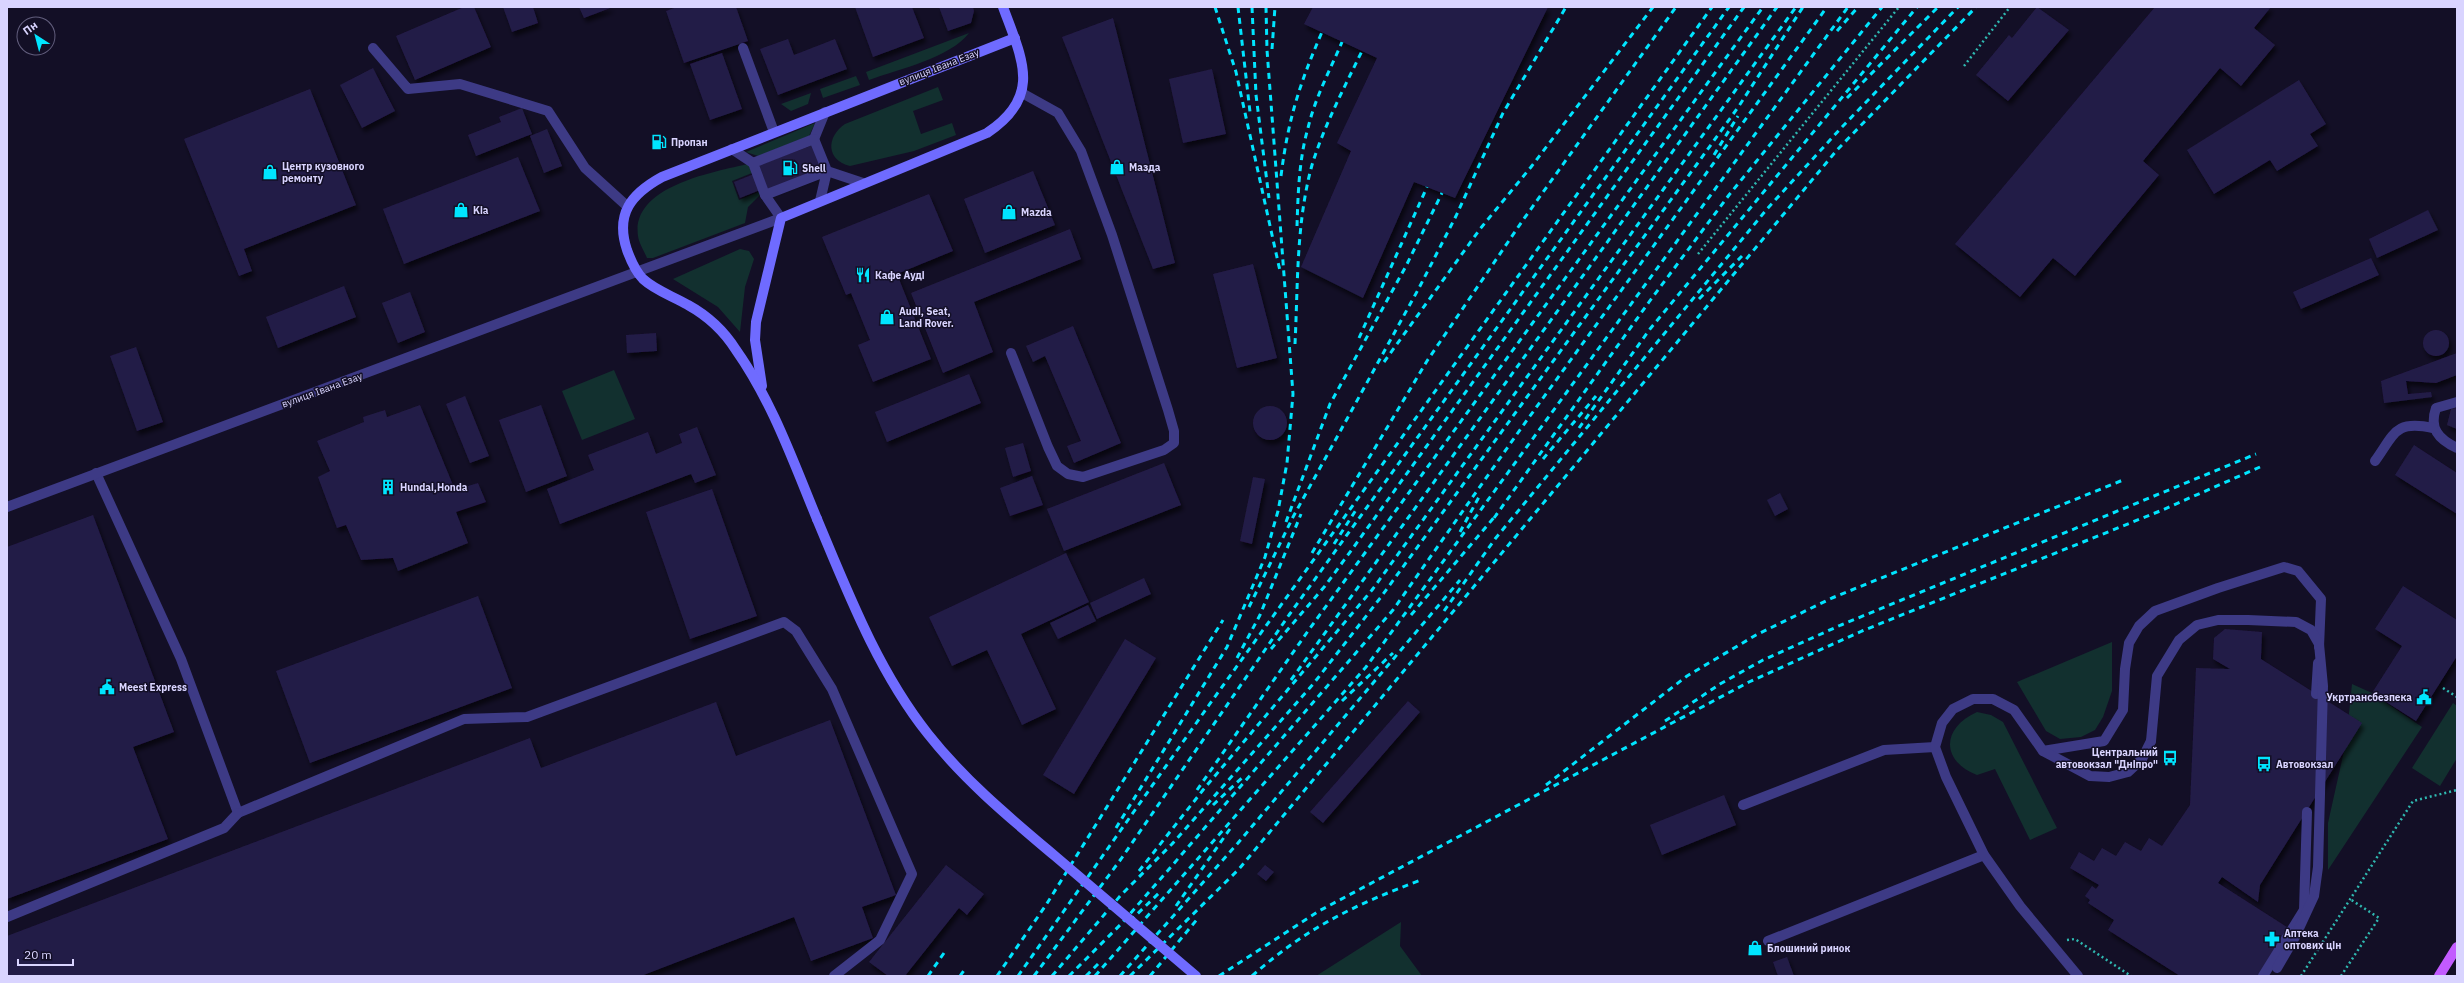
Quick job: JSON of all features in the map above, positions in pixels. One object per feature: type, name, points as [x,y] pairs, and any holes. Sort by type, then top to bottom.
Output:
[{"type":"main road","points":[[1003,7],[1014,38]]},
{"type":"main road","name":"вулиця Івана Езау","points":[[764,393],[735,348],[706,316],[653,287],[638,273],[631,261],[623,231],[623,219],[628,207],[644,187],[662,177],[1014,38],[1024,75],[1022,93],[1014,109],[1002,123],[987,133],[781,218]]},
{"type":"main road","points":[[781,218],[756,322],[757,360],[764,393],[866,632],[904,700],[932,739],[953,764],[998,808],[1196,976]]},
{"type":"main road","points":[[2439,976],[2457,947]]},
{"type":"street","points":[[373,48],[408,89],[460,84],[548,111],[584,168],[628,207]]},
{"type":"street","points":[[743,48],[774,132]]},
{"type":"street","points":[[1011,353],[1048,447],[1057,466],[1068,474],[1083,477],[1164,450],[1174,443],[1174,431],[1168,410],[1112,235],[1081,151],[1058,113],[1022,93]]},
{"type":"street","points":[[820,202],[827,171],[814,139],[825,112]]},
{"type":"street","points":[[753,163],[814,139]]},
{"type":"street","points":[[732,150],[753,163],[765,195],[781,218]]},
{"type":"street","points":[[765,195],[827,171],[862,184]]},
{"type":"street","name":"вулиця Івана Езау","points":[[7,507],[638,273],[781,218]]},
{"type":"street","points":[[2433,428],[2432,419],[2436,408],[2457,402]]},
{"type":"street","points":[[2375,461],[2396,430],[2413,424],[2433,428],[2450,445],[2457,448]]},
{"type":"street","points":[[96,473],[181,659],[238,813]]},
{"type":"street","points":[[2043,751],[2104,741],[2123,710],[2125,669],[2129,643],[2139,626],[2155,611],[2218,588],[2284,567],[2298,571],[2322,599],[2316,694]]},
{"type":"street","points":[[2078,976],[2048,942],[1984,855],[1946,777],[1935,747],[1942,723],[1953,708],[1972,699],[1993,699],[2014,710],[2043,751],[2090,776],[2109,777],[2128,772],[2142,759],[2151,741],[2157,676],[2179,640],[2197,625],[2218,620],[2248,620],[2296,622],[2311,630],[2319,644],[2323,686],[2318,867],[2314,896],[2295,937],[2271,976]]},
{"type":"street","points":[[7,917],[224,828],[238,813],[464,719],[527,717],[784,622],[796,631],[832,689],[912,874],[880,940],[834,976]]},
{"type":"street","points":[[1743,805],[1884,750],[1935,747]]},
{"type":"street","points":[[2263,976],[2304,910],[2307,812]]},
{"type":"street","points":[[1768,941],[1984,855]]},
{"type":"path","points":[[1698,254],[1899,7]]},
{"type":"path","points":[[1964,66],[2010,7]]},
{"type":"path","points":[[2443,688],[2457,696]]},
{"type":"path","points":[[2300,976],[2413,801],[2457,790]]},
{"type":"path","points":[[2341,976],[2379,918],[2350,899]]},
{"type":"path","points":[[2048,942],[2075,939],[2131,976]]},
{"type":"green space","points":[[969,33],[960,42],[937,56],[869,80],[866,72]]},
{"type":"green space","points":[[856,76],[860,85],[823,98],[820,89]]},
{"type":"green space","points":[[938,87],[943,100],[913,111],[921,134],[952,123],[956,135],[914,151],[850,166],[836,159],[831,148],[832,141],[834,135],[845,124]]},
{"type":"green space","points":[[811,93],[808,104],[791,111],[781,104]]},
{"type":"green space","points":[[815,123],[809,136],[758,156],[746,152]]},
{"type":"green space","points":[[748,164],[752,173],[732,181],[739,200],[759,192],[760,195],[748,207],[745,223],[653,258],[647,258],[638,236],[639,219],[647,205],[661,193],[678,184],[696,177]]},
{"type":"green space","points":[[740,249],[749,251],[754,259],[745,287],[740,332],[718,307],[673,279]]},
{"type":"green space","points":[[614,370],[635,419],[582,440],[562,391]]},
{"type":"green space","points":[[2112,642],[2112,691],[2103,717],[2095,730],[2081,737],[2060,739],[2046,731],[2017,682]]},
{"type":"green space","points":[[2352,684],[2372,693],[2422,727],[2328,870],[2328,823],[2346,742]]},
{"type":"green space","points":[[2453,703],[2457,706],[2457,758],[2440,786],[2412,768]]},
{"type":"green space","points":[[1977,712],[1991,715],[2003,722],[2057,828],[2030,840],[1995,769],[1977,775],[1965,769],[1957,762],[1952,753],[1950,744],[1952,735],[1965,719]]},
{"type":"green space","points":[[1401,922],[1400,946],[1422,976],[1316,976]]},
{"type":"building","points":[[464,7],[474,7],[491,47],[415,80],[396,36]]},
{"type":"building","points":[[503,7],[533,7],[538,23],[512,32]]},
{"type":"building","points":[[579,7],[613,7],[584,18]]},
{"type":"building","points":[[677,7],[736,7],[748,41],[684,63],[666,11]]},
{"type":"building","points":[[855,7],[912,7],[924,38],[873,57]]},
{"type":"building","points":[[939,7],[973,7],[974,11],[971,23],[948,31]]},
{"type":"building","points":[[1313,7],[1548,7],[1455,198],[1414,182],[1363,298],[1301,267],[1351,151],[1337,143],[1377,58],[1304,24]]},
{"type":"building","points":[[2037,7],[2069,30],[2008,101],[1976,75],[2009,35],[2012,38]]},
{"type":"building","points":[[2155,7],[2271,7],[2254,28],[2275,45],[2241,86],[2220,68],[2143,161],[2159,175],[2075,276],[2053,258],[2020,297],[1955,244]]},
{"type":"building","points":[[1113,18],[1175,263],[1153,269],[1062,37]]},
{"type":"building","points":[[788,39],[794,55],[835,39],[847,69],[778,95],[760,49]]},
{"type":"building","points":[[722,53],[742,109],[710,120],[690,64]]},
{"type":"building","points":[[373,68],[395,111],[362,128],[340,85]]},
{"type":"building","points":[[1212,69],[1226,134],[1183,143],[1169,79]]},
{"type":"building","points":[[2299,80],[2326,124],[2310,134],[2318,146],[2277,171],[2270,160],[2214,194],[2187,150]]},
{"type":"building","name":"Центр кузовного ремонту","points":[[310,89],[356,205],[244,249],[252,271],[239,276],[184,139]]},
{"type":"building","points":[[522,108],[532,134],[476,156],[468,135],[501,122],[499,117]]},
{"type":"building","points":[[547,129],[562,166],[544,173],[530,136]]},
{"type":"building","name":"Shell","points":[[813,145],[823,171],[767,192],[757,166]]},
{"type":"building","name":"Kia","points":[[518,157],[540,211],[404,264],[383,209]]},
{"type":"building","name":"Mazda","points":[[1033,171],[1055,225],[985,253],[964,199]]},
{"type":"building","points":[[754,174],[760,190],[740,198],[734,182]]},
{"type":"building","points":[[929,194],[953,251],[897,274],[931,359],[873,382],[858,345],[870,340],[851,293],[846,295],[822,237]]},
{"type":"building","points":[[2428,210],[2438,230],[2377,258],[2369,239]]},
{"type":"building","points":[[1070,229],[1081,259],[974,302],[993,352],[943,373],[911,293]]},
{"type":"building","points":[[2371,258],[2379,275],[2301,309],[2293,292]]},
{"type":"building","points":[[1253,264],[1277,358],[1237,368],[1213,274]]},
{"type":"building","points":[[344,286],[356,317],[278,348],[266,317]]},
{"type":"building","points":[[410,292],[425,332],[398,343],[382,303]]},
{"type":"building","points":[[1073,326],[1121,443],[1074,463],[1067,446],[1081,441],[1045,356],[1033,362],[1026,346]]},
{"type":"building","points":[[2436,330],[2445,334],[2449,343],[2445,352],[2436,356],[2427,352],[2423,343],[2427,334]]},
{"type":"building","points":[[656,333],[657,351],[627,353],[626,335]]},
{"type":"building","points":[[136,347],[163,422],[137,431],[110,356]]},
{"type":"building","points":[[2457,353],[2457,375],[2436,383],[2406,381],[2408,394],[2431,392],[2432,397],[2384,403],[2381,381]]},
{"type":"building","points":[[969,374],[981,403],[887,442],[875,412]]},
{"type":"building","points":[[465,396],[489,456],[470,463],[446,404]]},
{"type":"building","name":"Hundai,Honda","points":[[420,405],[455,490],[478,483],[486,502],[456,512],[468,543],[398,571],[393,558],[361,560],[346,525],[337,528],[318,477],[330,471],[317,441],[364,422],[363,417],[385,410],[387,417]]},
{"type":"building","points":[[541,405],[567,476],[526,492],[499,420]]},
{"type":"building","points":[[1270,406],[1282,411],[1287,423],[1282,435],[1270,440],[1258,435],[1253,423],[1258,411]]},
{"type":"building","points":[[2457,408],[2457,429],[2447,425],[2451,409]]},
{"type":"building","points":[[697,427],[716,475],[695,483],[691,474],[560,524],[547,489],[594,470],[588,455],[648,432],[656,454],[682,443],[679,434]]},
{"type":"building","points":[[1023,443],[1031,471],[1013,477],[1005,448]]},
{"type":"building","points":[[2414,445],[2457,473],[2457,514],[2395,475]]},
{"type":"building","points":[[1164,463],[1181,505],[1064,551],[1047,509]]},
{"type":"building","points":[[1032,476],[1043,505],[1010,516],[1000,488]]},
{"type":"building","points":[[1253,477],[1265,479],[1252,544],[1240,541]]},
{"type":"building","points":[[712,489],[757,616],[690,639],[646,512]]},
{"type":"building","points":[[1780,493],[1788,509],[1775,516],[1767,500]]},
{"type":"building","points":[[93,515],[174,732],[133,747],[168,839],[7,899],[7,547]]},
{"type":"building","points":[[1066,553],[1089,602],[1021,634],[1056,709],[1022,725],[987,650],[952,666],[929,617]]},
{"type":"building","points":[[1144,578],[1151,594],[1097,619],[1090,603]]},
{"type":"building","points":[[2403,586],[2457,620],[2457,656],[2416,721],[2372,693],[2402,646],[2375,629]]},
{"type":"building","points":[[478,596],[512,688],[310,763],[276,671]]},
{"type":"building","points":[[1088,605],[1096,621],[1058,639],[1050,623]]},
{"type":"building","name":"Автовокзал","points":[[2225,629],[2262,632],[2261,659],[2362,723],[2260,885],[2258,902],[2222,877],[2218,883],[2290,929],[2259,976],[2180,976],[2108,930],[2114,920],[2088,903],[2090,900],[2085,896],[2092,886],[2096,889],[2099,885],[2070,868],[2079,852],[2094,861],[2102,848],[2116,856],[2125,842],[2141,851],[2149,838],[2162,846],[2190,805],[2196,668],[2230,669],[2213,659],[2214,638]]},
{"type":"building","points":[[1125,639],[1156,658],[1074,794],[1043,775]]},
{"type":"building","points":[[1408,701],[1420,712],[1323,823],[1310,812]]},
{"type":"building","points":[[716,702],[736,756],[830,720],[896,895],[862,907],[873,938],[811,961],[794,917],[641,976],[7,976],[7,936],[530,738],[541,768]]},
{"type":"building","points":[[1724,795],[1736,825],[1662,855],[1650,825]]},
{"type":"building","points":[[946,865],[984,894],[967,915],[959,908],[905,976],[888,976],[869,962]]},
{"type":"building","points":[[1265,865],[1274,872],[1266,881],[1257,874]]},
{"type":"building","points":[[1787,957],[1794,976],[1778,976],[1773,962]]},
{"type":"railway","points":[[1215,7],[1236,72],[1280,271]]},
{"type":"railway","points":[[1238,7],[1250,112]]},
{"type":"railway","points":[[1252,7],[1256,95],[1269,198]]},
{"type":"railway","points":[[1116,828],[1227,647],[1265,557],[1278,511],[1287,463],[1293,394],[1267,50],[1266,7]]},
{"type":"railway","points":[[1272,49],[1275,7]]},
{"type":"railway","points":[[1249,607],[1293,517],[1419,288],[1456,216],[1503,113],[1566,7]]},
{"type":"railway","points":[[1384,362],[1480,229],[1531,167],[1653,7]]},
{"type":"railway","points":[[1312,553],[1427,361],[1523,220],[1676,7]]},
{"type":"railway","points":[[1018,976],[1209,705],[1712,7]]},
{"type":"railway","points":[[1034,976],[1121,859],[1289,615],[1729,7]]},
{"type":"railway","points":[[1271,649],[1325,586],[1353,548],[1744,7]]},
{"type":"railway","points":[[1197,790],[1308,631],[1763,7]]},
{"type":"railway","points":[[1291,680],[1777,7]]},
{"type":"railway","points":[[1139,871],[1203,790],[1372,590],[1796,7]]},
{"type":"railway","points":[[1052,976],[1121,895],[1172,844],[1314,683],[1381,597],[1739,106],[1803,7]]},
{"type":"railway","points":[[1069,976],[1122,923],[1393,610],[1522,427],[1827,7]]},
{"type":"railway","points":[[1095,976],[1366,667],[1848,7]]},
{"type":"railway","points":[[1837,31],[1858,7]]},
{"type":"railway","points":[[1494,518],[1649,302],[1729,195],[1882,7]]},
{"type":"railway","points":[[1579,428],[1650,329],[1917,7]]},
{"type":"railway","points":[[1847,98],[1938,7]]},
{"type":"railway","points":[[1444,611],[1495,539],[1767,209],[1841,128],[1958,7]]},
{"type":"railway","points":[[1130,976],[1239,869],[1837,150],[1976,7]]},
{"type":"railway","points":[[1281,176],[1291,120],[1301,86],[1322,32]]},
{"type":"railway","points":[[1297,226],[1300,177],[1305,140],[1319,95],[1342,42]]},
{"type":"railway","points":[[1295,344],[1300,232],[1312,165],[1322,136],[1362,51]]},
{"type":"railway","points":[[1714,155],[1738,116]]},
{"type":"railway","points":[[1359,338],[1427,187]]},
{"type":"railway","points":[[1286,522],[1330,404],[1406,266],[1442,193]]},
{"type":"railway","points":[[1699,299],[1742,256]]},
{"type":"railway","points":[[1543,459],[1596,396]]},
{"type":"railway","points":[[1665,721],[1720,684],[1763,660],[1841,625],[2256,454]]},
{"type":"railway","points":[[1219,976],[1319,911],[1749,682],[1862,631],[2160,511],[2260,467]]},
{"type":"railway","points":[[1546,785],[1687,676],[1756,635],[1832,598],[2123,480]]},
{"type":"railway","points":[[1460,532],[1480,495]]},
{"type":"railway","points":[[1334,544],[1356,510]]},
{"type":"railway","points":[[1237,658],[1260,615],[1301,514]]},
{"type":"railway","points":[[1411,615],[1497,514]]},
{"type":"railway","points":[[1120,976],[1238,843],[1460,580]]},
{"type":"railway","points":[[997,976],[1046,905],[1223,620]]},
{"type":"railway","points":[[1342,701],[1393,653]]},
{"type":"railway","points":[[1213,805],[1245,775]]},
{"type":"railway","points":[[1176,906],[1232,826]]},
{"type":"railway","points":[[1252,976],[1292,944],[1332,919],[1374,899],[1421,880]]},
{"type":"railway","points":[[1130,921],[1159,893]]},
{"type":"railway","points":[[1150,976],[1199,917]]},
{"type":"railway","points":[[928,976],[944,953]]},
{"type":"railway","points":[[1086,976],[1099,963]]},
{"type":"railway","points":[[960,976],[965,969]]},
{"type":"place","name":"Пропан","points":[[659,142]]},
{"type":"place","name":"Мазда","points":[[1117,167]]},
{"type":"place","name":"Shell","points":[[790,168]]},
{"type":"place","name":"Центр кузовного ремонту","points":[[270,172]]},
{"type":"place","name":"Kia","points":[[461,210]]},
{"type":"place","name":"Mazda","points":[[1009,212]]},
{"type":"place","name":"Кафе Ауді","points":[[863,275]]},
{"type":"place","name":"Audi, Seat, Land Rover.","points":[[887,317]]},
{"type":"place","name":"Hundai,Honda","points":[[388,487]]},
{"type":"place","name":"Meest Express","points":[[107,687]]},
{"type":"place","name":"Укртрансбезпека","points":[[2424,697]]},
{"type":"place","name":"Центральний автовокзал \"Дніпро\"","points":[[2170,758]]},
{"type":"place","name":"Автовокзал","points":[[2264,764]]},
{"type":"place","name":"Аптека оптових цін","points":[[2272,939]]},
{"type":"place","name":"Блошиний ринок","points":[[1755,948]]}]
